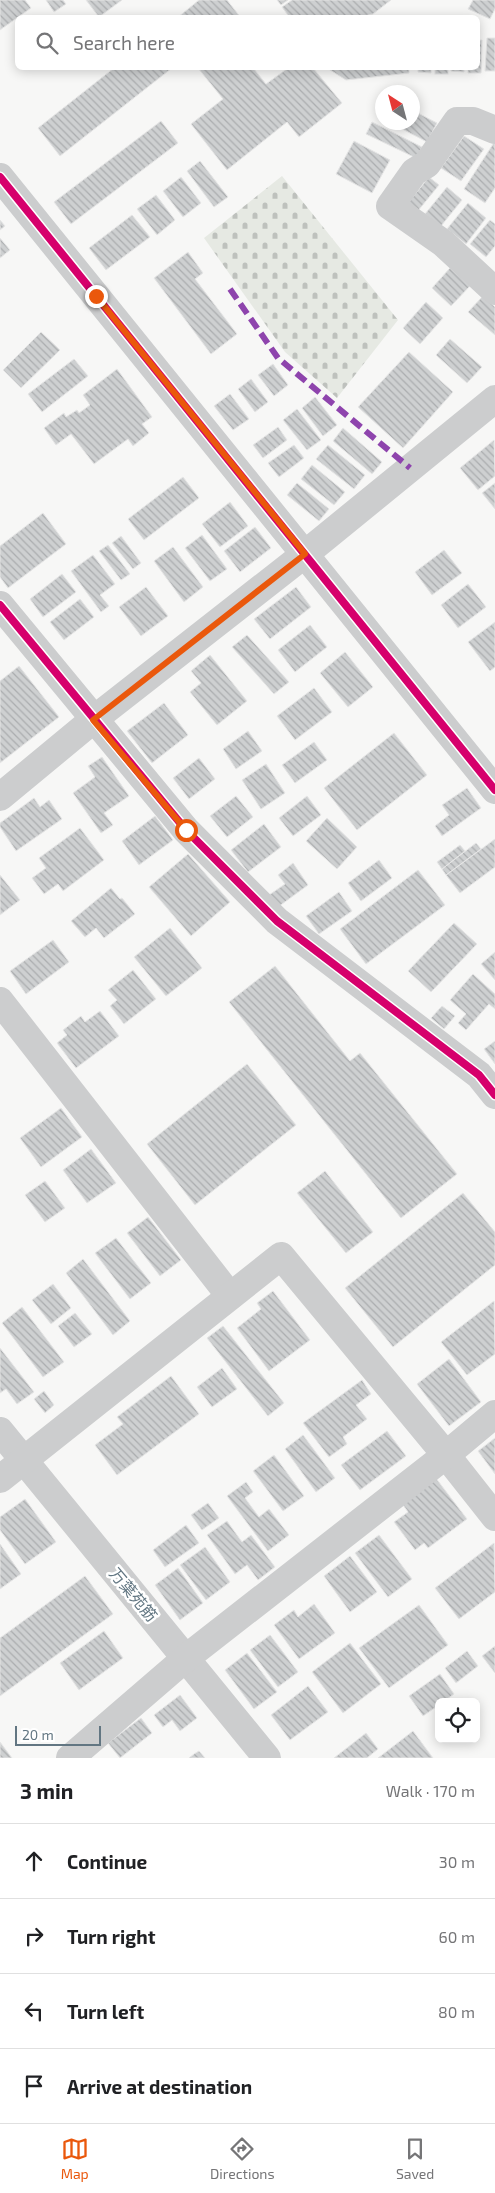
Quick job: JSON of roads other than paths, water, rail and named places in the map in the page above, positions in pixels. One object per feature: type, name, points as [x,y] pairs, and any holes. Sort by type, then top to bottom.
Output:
[{"type":"street","points":[[495,130],[473,121],[456,121],[427,164],[414,172],[390,206],[443,243],[495,291]]},
{"type":"street","points":[[0,177],[495,790]]},
{"type":"street","points":[[0,796],[93,720],[305,554],[495,399]]},
{"type":"street","points":[[0,604],[93,720],[186,830],[277,921],[479,1075],[495,1095]]},
{"type":"street","points":[[0,1001],[230,1296]]},
{"type":"street","points":[[0,1479],[281,1256],[495,1517]]},
{"type":"street","points":[[70,1758],[186,1658],[446,1455],[495,1414]]},
{"type":"street","name":"万葉苑筋","points":[[0,1431],[267,1758]]}]
